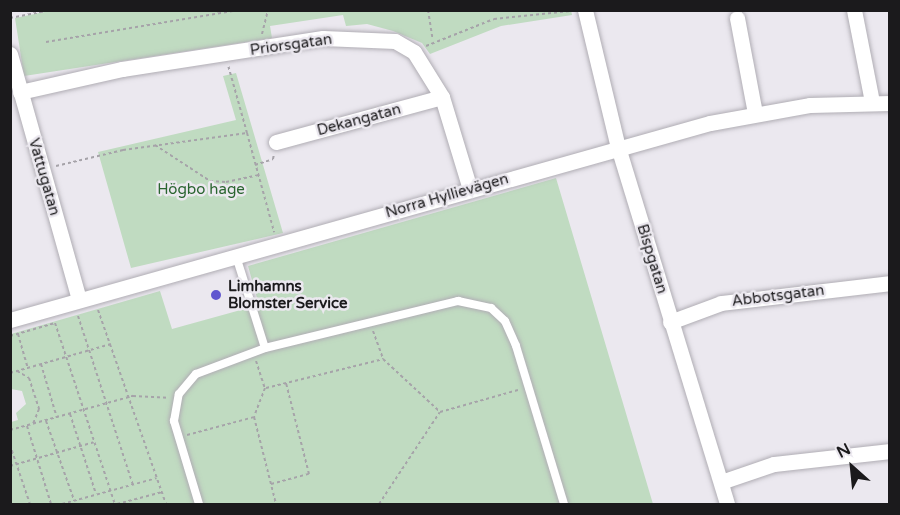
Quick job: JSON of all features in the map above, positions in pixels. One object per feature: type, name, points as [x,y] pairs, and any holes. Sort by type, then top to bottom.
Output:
[{"type":"street","points":[[854,10],[872,102]]},
{"type":"street","name":"Bispgatan","points":[[585,11],[618,147],[727,504]]},
{"type":"street","points":[[737,18],[755,113]]},
{"type":"street","name":"Priorsgatan","points":[[20,92],[122,69],[323,38],[395,41],[414,52]]},
{"type":"street","points":[[414,52],[442,98],[470,189]]},
{"type":"street","name":"Vattugatan","points":[[10,54],[79,300]]},
{"type":"street","name":"Dekangatan","points":[[276,142],[442,98]]},
{"type":"street","name":"Norra Hyllievägen","points":[[14,327],[79,300],[618,147],[755,113],[872,102],[890,103]]},
{"type":"street","name":"Abbotsgatan","points":[[670,322],[721,303],[890,283]]},
{"type":"street","points":[[721,482],[774,464],[890,451]]},
{"type":"lane","points":[[236,256],[265,348]]},
{"type":"lane","points":[[199,504],[174,421],[177,400],[196,374],[265,348],[458,301],[490,308],[505,321],[564,504]]},
{"type":"path","points":[[10,18],[51,10]]},
{"type":"path","points":[[46,42],[240,10]]},
{"type":"path","points":[[262,49],[268,10]]},
{"type":"path","points":[[428,10],[433,42]]},
{"type":"path","points":[[414,52],[433,42],[494,19],[585,11]]},
{"type":"path","points":[[225,54],[277,244]]},
{"type":"path","points":[[42,169],[155,145],[247,134]]},
{"type":"path","points":[[255,165],[273,159],[276,142]]},
{"type":"path","points":[[155,145],[210,181],[226,182],[258,175]]},
{"type":"path","points":[[100,310],[166,504]]},
{"type":"path","points":[[78,316],[133,485]]},
{"type":"path","points":[[370,322],[382,359],[440,412]]},
{"type":"path","points":[[55,323],[116,504],[162,492]]},
{"type":"path","points":[[14,327],[28,368]]},
{"type":"path","points":[[10,373],[111,344]]},
{"type":"path","points":[[253,352],[265,388],[254,417],[276,504]]},
{"type":"path","points":[[265,388],[382,359]]},
{"type":"path","points":[[41,364],[57,418]]},
{"type":"path","points":[[17,371],[29,378],[39,409],[33,424]]},
{"type":"path","points":[[271,484],[309,474],[286,383]]},
{"type":"path","points":[[379,504],[440,412],[528,387]]},
{"type":"path","points":[[10,430],[130,397],[148,394],[177,400]]},
{"type":"path","points":[[70,414],[97,495]]},
{"type":"path","points":[[179,438],[254,417]]},
{"type":"path","points":[[46,421],[74,501]]},
{"type":"path","points":[[27,426],[51,504]]},
{"type":"path","points":[[10,466],[95,442]]},
{"type":"path","points":[[10,445],[30,504]]},
{"type":"path","points":[[62,504],[157,478]]},
{"type":"green space","points":[[54,10],[571,10],[572,15],[501,26],[430,54],[422,43],[393,31],[367,24],[346,26],[343,15],[270,26],[272,38],[24,76],[15,18]]},
{"type":"green space","name":"Högbo hage","points":[[236,73],[283,233],[131,268],[98,152],[236,120],[223,76]]},
{"type":"green space","points":[[556,178],[653,504],[11,504],[11,422],[18,420],[16,413],[26,404],[22,391],[11,389],[11,334],[160,291],[172,329],[259,305],[248,266]]},
{"type":"place","name":"Limhamns Blomster Service","points":[[216,295]]}]
